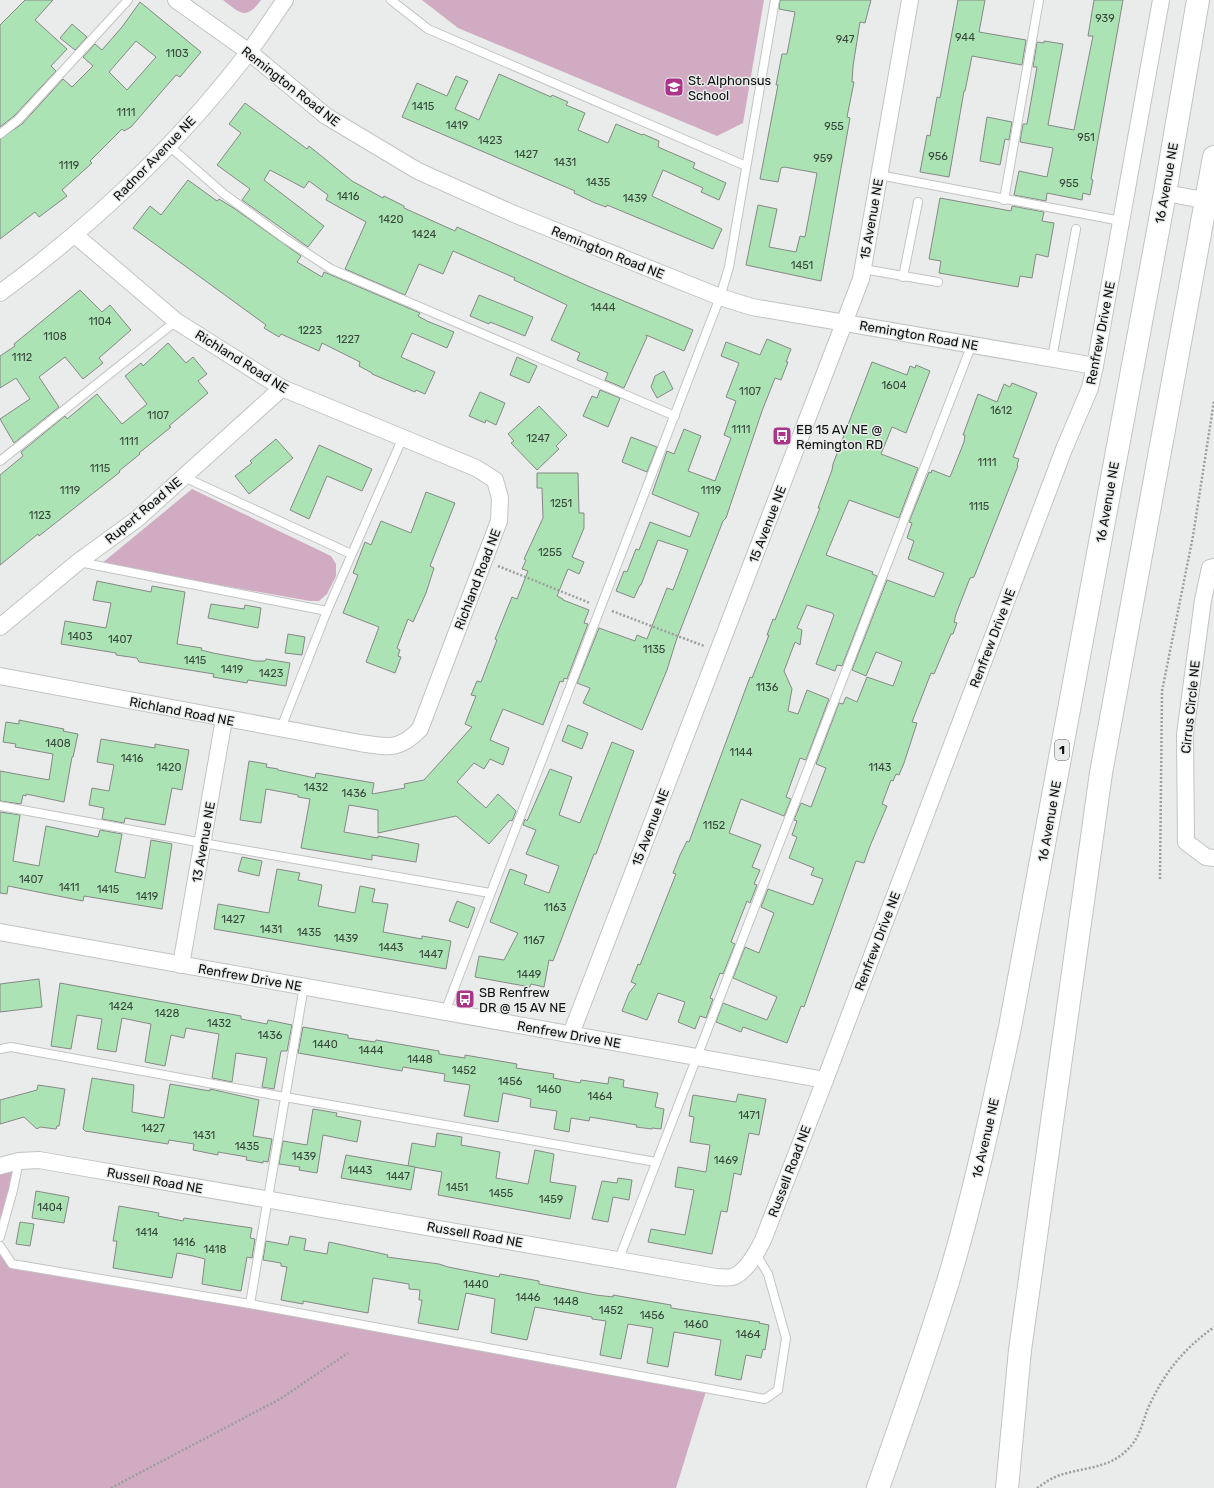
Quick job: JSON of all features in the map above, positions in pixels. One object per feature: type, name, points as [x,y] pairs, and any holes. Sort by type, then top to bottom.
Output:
[{"type":"highway","name":"16 Avenue NE","points":[[878,1488],[917,1377],[950,1274],[986,1134],[1010,1028],[1165,193],[1198,0]]},
{"type":"highway","points":[[1007,1488],[1020,1350],[1101,773],[1210,201],[1214,157]]},
{"type":"street","name":"Remington Road NE","points":[[176,0],[249,52],[326,116],[418,171],[514,214],[720,297],[752,307],[1096,366]]},
{"type":"street","name":"Radnor Avenue NE","points":[[0,293],[75,235],[168,145],[214,95],[249,52],[285,0]]},
{"type":"street","name":"15 Avenue NE","points":[[571,1034],[861,279],[910,0]]},
{"type":"street","name":"Renfrew Drive NE","points":[[0,932],[571,1034],[695,1058],[825,1080],[1064,449],[1090,388],[1096,366],[1161,0]]},
{"type":"street","points":[[1165,193],[1210,201]]},
{"type":"street","name":"Richland Road NE","points":[[0,676],[224,719],[385,746],[400,745],[411,738],[420,729],[499,521],[500,498],[495,480],[476,468],[282,388],[176,321],[75,235]]},
{"type":"street","name":"Rupert Road NE","points":[[0,627],[78,562],[137,519],[282,388]]},
{"type":"street","name":"Cirrus Circle NE","points":[[1214,567],[1210,568],[1203,600],[1185,734],[1186,842],[1206,857],[1214,858]]},
{"type":"street","name":"13 Avenue NE","points":[[181,965],[224,719]]},
{"type":"street","name":"Russell Road NE","points":[[0,1166],[19,1161],[39,1160],[619,1259],[716,1277],[733,1277],[748,1265],[756,1254],[825,1080]]},
{"type":"lane","points":[[0,134],[18,120],[128,0]]},
{"type":"lane","points":[[391,0],[428,29],[746,166]]},
{"type":"lane","points":[[445,1012],[720,297],[729,267],[775,0]]},
{"type":"lane","points":[[1004,200],[1039,0]]},
{"type":"lane","points":[[168,145],[224,194],[284,238],[331,269],[675,416]]},
{"type":"lane","points":[[879,175],[1004,200],[1121,221]]},
{"type":"lane","points":[[903,277],[918,202]]},
{"type":"lane","points":[[1052,358],[1076,229]]},
{"type":"lane","points":[[863,270],[938,282]]},
{"type":"lane","points":[[0,461],[176,321]]},
{"type":"lane","points":[[619,1259],[695,1058],[972,344]]},
{"type":"lane","points":[[282,728],[327,611],[403,437]]},
{"type":"lane","points":[[184,477],[351,554]]},
{"type":"lane","points":[[78,562],[327,611]]},
{"type":"lane","points":[[0,806],[490,893]]},
{"type":"lane","points":[[250,1304],[304,986]]},
{"type":"lane","points":[[0,1049],[11,1047],[656,1162]]},
{"type":"lane","points":[[0,1237],[13,1190],[19,1161]]},
{"type":"lane","points":[[0,1246],[12,1264],[250,1304],[765,1399],[778,1390],[786,1338],[768,1274],[756,1254]]},
{"type":"path","points":[[1160,879],[1162,691],[1193,536],[1214,401]]},
{"type":"path","points":[[484,560],[718,652]]},
{"type":"path","points":[[1037,1488],[1054,1478],[1106,1464],[1126,1452],[1138,1437],[1149,1407],[1171,1366],[1180,1354],[1214,1327]]},
{"type":"path","points":[[111,1488],[280,1399],[348,1353]]},
{"type":"shaded area","points":[[223,0],[261,0],[251,11],[243,13]]},
{"type":"shaded area","name":"St. Alphonsus School","points":[[422,0],[764,0],[743,123],[717,136],[458,28]]},
{"type":"shaded area","points":[[192,489],[331,556],[336,564],[336,576],[327,594],[319,601],[310,601],[101,564]]},
{"type":"shaded area","points":[[19,1161],[0,1237],[0,1166]]},
{"type":"shaded area","points":[[0,1246],[12,1265],[707,1388],[676,1488],[0,1488]]},
{"type":"building","points":[[25,0],[53,0],[35,20],[67,49],[51,66],[56,71],[14,116],[0,127],[0,25]]},
{"type":"building","points":[[780,0],[871,0],[865,23],[860,22],[853,66],[852,82],[854,82],[847,117],[850,118],[821,281],[746,265],[758,205],[777,209],[769,247],[796,252],[800,236],[805,237],[817,173],[784,167],[781,168],[778,182],[760,179],[778,85],[776,85],[782,54],[787,54],[795,12],[779,9]]},
{"type":"building","points":[[958,0],[985,0],[979,32],[1026,40],[1022,65],[972,56],[964,91],[949,177],[920,172],[927,135],[930,136],[937,97],[940,98]]},
{"type":"building","points":[[1094,0],[1123,0],[1091,179],[1093,180],[1090,195],[1083,193],[1082,200],[1047,193],[1046,201],[1014,195],[1019,171],[1047,177],[1053,148],[1020,142],[1023,124],[1027,124],[1037,67],[1033,67],[1037,42],[1044,43],[1044,41],[1063,44],[1048,125],[1074,130],[1093,36],[1088,36]]},
{"type":"building","points":[[140,2],[201,52],[180,77],[176,75],[131,127],[124,131],[122,129],[90,161],[92,163],[62,190],[67,196],[39,217],[35,212],[0,239],[0,139],[22,124],[63,79],[72,87],[93,66],[83,57],[95,44],[102,50],[122,27]],"holes":[[[136,41],[156,57],[127,90],[109,72]]]},
{"type":"building","points":[[72,24],[87,37],[75,50],[60,38]]},
{"type":"building","points":[[499,74],[551,97],[552,95],[568,102],[566,105],[585,113],[578,130],[608,143],[616,124],[659,141],[658,147],[695,163],[693,168],[726,183],[719,200],[701,192],[703,188],[663,170],[652,196],[722,229],[713,249],[607,205],[606,207],[595,203],[574,193],[575,191],[402,117],[417,83],[447,96],[456,76],[468,81],[455,109],[479,120]]},
{"type":"building","points":[[245,103],[307,149],[309,146],[352,181],[383,198],[384,196],[404,206],[404,208],[455,231],[457,227],[588,286],[693,330],[684,351],[646,335],[647,337],[624,388],[605,380],[608,373],[577,360],[580,353],[551,340],[567,305],[514,280],[515,278],[453,251],[443,274],[419,264],[405,295],[345,269],[366,222],[326,200],[328,195],[309,181],[304,188],[270,170],[264,180],[324,226],[308,247],[242,200],[250,189],[217,165],[241,133],[229,124]]},
{"type":"building","points":[[987,117],[1012,122],[1009,140],[1005,139],[1000,165],[980,161]]},
{"type":"building","points":[[188,180],[217,201],[219,199],[235,209],[301,256],[297,262],[322,277],[324,272],[420,313],[418,316],[454,332],[447,348],[412,333],[401,357],[435,372],[425,394],[416,390],[415,392],[372,374],[359,366],[360,362],[322,343],[319,351],[281,334],[279,337],[264,328],[266,325],[133,228],[150,206],[161,215]]},
{"type":"building","points":[[940,198],[1011,211],[1012,206],[1044,212],[1042,221],[1054,223],[1048,257],[1036,254],[1032,278],[1020,276],[1018,287],[939,273],[941,261],[929,259]]},
{"type":"building","points":[[80,290],[102,312],[110,305],[131,330],[99,358],[103,363],[83,379],[65,357],[39,377],[59,407],[14,443],[0,419],[30,399],[16,378],[0,388],[0,356],[15,346],[14,344]]},
{"type":"building","points":[[479,295],[533,317],[525,336],[470,316]]},
{"type":"building","points":[[767,339],[791,349],[786,362],[788,362],[781,380],[775,378],[762,411],[726,518],[723,521],[676,641],[667,670],[642,730],[583,703],[590,688],[577,683],[599,628],[635,641],[637,635],[647,639],[667,588],[673,590],[688,550],[658,540],[641,585],[634,598],[616,591],[624,571],[627,572],[636,549],[639,550],[650,522],[690,537],[699,513],[652,494],[667,451],[674,454],[684,429],[701,436],[688,471],[715,481],[731,438],[724,435],[736,401],[726,397],[739,363],[721,356],[726,342],[760,355]]},
{"type":"building","points":[[168,343],[186,363],[193,357],[207,374],[198,381],[208,393],[169,426],[171,427],[139,453],[140,454],[119,471],[120,472],[39,536],[38,534],[0,565],[0,475],[23,456],[21,452],[65,416],[67,419],[97,394],[122,424],[147,404],[125,376],[141,363],[143,366]]},
{"type":"building","points":[[517,357],[537,366],[529,383],[510,375]]},
{"type":"building","points":[[872,362],[907,375],[910,366],[915,368],[916,365],[930,371],[906,433],[892,427],[881,454],[918,468],[899,518],[849,500],[826,555],[873,572],[872,574],[877,576],[842,666],[837,665],[835,671],[816,664],[834,615],[807,605],[797,628],[802,630],[800,645],[795,642],[784,671],[792,689],[788,711],[798,714],[807,690],[829,699],[806,760],[800,758],[786,797],[791,799],[784,816],[741,799],[729,833],[761,845],[752,867],[760,870],[754,884],[757,885],[750,903],[747,901],[731,942],[735,944],[723,974],[720,973],[710,998],[713,999],[706,1018],[700,1016],[695,1029],[678,1022],[685,1002],[658,993],[647,1020],[622,1011],[629,993],[636,984],[631,982],[638,964],[640,965],[676,874],[673,873],[680,855],[687,841],[689,842],[750,677],[752,678],[769,635],[767,635],[773,619],[775,620],[820,508],[818,508],[833,464]]},
{"type":"building","points":[[664,371],[673,389],[657,398],[651,387],[655,376]]},
{"type":"building","points":[[1012,383],[1037,393],[1013,457],[1019,459],[1018,466],[974,577],[970,578],[956,614],[954,622],[957,623],[953,634],[951,634],[934,674],[931,673],[912,722],[917,723],[904,763],[899,775],[896,774],[893,781],[891,780],[882,804],[887,806],[864,863],[856,861],[804,1007],[801,1006],[787,1043],[743,1027],[741,1032],[716,1022],[723,1003],[767,1020],[777,997],[733,978],[745,947],[759,953],[774,913],[761,907],[768,889],[813,905],[823,879],[811,875],[814,868],[789,858],[797,837],[792,835],[797,821],[794,820],[801,803],[811,807],[826,768],[816,764],[839,703],[843,704],[846,697],[857,702],[867,677],[893,686],[902,662],[876,652],[866,676],[852,670],[887,580],[934,597],[944,573],[908,559],[914,541],[907,538],[912,523],[909,522],[929,472],[931,473],[932,470],[950,477],[964,442],[965,435],[963,435],[978,394],[997,402],[1004,384],[1010,387]]},
{"type":"building","points":[[600,390],[620,398],[608,427],[583,416],[592,396],[597,398]]},
{"type":"building","points":[[480,392],[505,403],[496,425],[486,420],[485,423],[469,416]]},
{"type":"building","points":[[539,406],[567,435],[556,446],[559,449],[537,470],[511,443],[514,441],[508,434]]},
{"type":"building","points":[[631,437],[657,447],[647,472],[622,462]]},
{"type":"building","points":[[276,439],[293,458],[249,494],[235,476],[252,463],[250,461]]},
{"type":"building","points":[[319,445],[372,469],[362,491],[327,476],[309,519],[290,510]]},
{"type":"building","points":[[537,473],[578,473],[579,513],[584,513],[584,528],[572,557],[584,562],[579,574],[568,569],[557,596],[563,600],[589,610],[584,623],[588,624],[567,679],[564,678],[563,682],[560,681],[543,725],[503,709],[490,740],[509,748],[503,765],[490,759],[484,769],[474,763],[457,782],[486,808],[498,794],[516,811],[512,821],[510,820],[489,844],[456,816],[378,833],[378,810],[349,805],[344,832],[378,838],[378,836],[419,844],[416,862],[372,855],[372,860],[301,848],[310,799],[298,797],[298,795],[266,789],[261,823],[240,820],[249,761],[267,764],[266,767],[315,778],[316,773],[374,783],[372,794],[405,788],[404,784],[424,780],[472,727],[465,724],[476,696],[471,695],[477,681],[481,682],[497,640],[495,639],[512,597],[517,599],[528,571],[522,569],[526,560],[524,559],[543,518],[542,488],[537,488]]},
{"type":"building","points":[[426,492],[455,503],[430,566],[434,568],[426,593],[413,622],[408,619],[397,648],[400,650],[398,656],[401,657],[395,673],[366,662],[379,627],[343,613],[358,575],[353,573],[365,542],[371,545],[381,521],[411,533]]},
{"type":"building","points":[[97,581],[151,592],[152,586],[185,592],[177,644],[202,648],[201,650],[213,653],[256,661],[265,661],[266,659],[290,663],[286,686],[248,680],[247,683],[213,677],[214,674],[139,662],[137,658],[116,655],[116,653],[61,644],[65,621],[106,628],[111,603],[93,600]]},
{"type":"building","points":[[211,604],[244,609],[245,605],[261,608],[258,628],[208,618]]},
{"type":"building","points":[[288,634],[305,637],[302,655],[285,653]]},
{"type":"building","points":[[19,720],[64,729],[63,731],[78,734],[72,757],[64,802],[26,794],[26,796],[23,795],[21,804],[0,801],[0,771],[49,780],[53,754],[15,747],[16,744],[3,742],[6,722],[19,724]]},
{"type":"building","points":[[568,725],[588,733],[582,749],[562,741]]},
{"type":"building","points":[[101,739],[155,748],[155,744],[189,750],[182,790],[172,788],[165,825],[125,818],[124,823],[102,819],[104,808],[89,805],[92,788],[109,791],[114,765],[97,762]]},
{"type":"building","points":[[612,742],[634,751],[596,854],[594,854],[553,961],[549,960],[544,987],[531,984],[530,987],[475,977],[479,956],[504,960],[518,933],[490,922],[510,869],[527,875],[524,884],[549,893],[559,866],[526,854],[536,830],[523,825],[525,819],[527,821],[550,769],[572,777],[559,815],[580,823]]},
{"type":"building","points":[[0,812],[20,815],[13,861],[39,866],[46,826],[98,837],[100,830],[122,834],[115,872],[145,878],[151,840],[172,844],[162,909],[84,896],[83,901],[8,886],[7,894],[0,893]]},
{"type":"building","points":[[242,857],[262,861],[259,876],[238,871]]},
{"type":"building","points":[[277,869],[300,873],[298,880],[322,885],[318,906],[355,913],[360,886],[375,889],[372,902],[388,904],[383,932],[422,939],[422,936],[451,941],[446,969],[214,929],[218,904],[269,913]]},
{"type":"building","points":[[457,901],[475,908],[468,928],[449,921]]},
{"type":"building","points":[[39,979],[42,1007],[0,1012],[0,984]]},
{"type":"building","points":[[60,983],[241,1016],[241,1019],[267,1024],[268,1020],[292,1025],[287,1051],[281,1051],[274,1089],[262,1087],[267,1058],[236,1053],[232,1082],[212,1078],[219,1034],[186,1028],[184,1038],[171,1035],[165,1066],[145,1062],[151,1024],[122,1018],[116,1052],[97,1049],[102,1019],[77,1015],[71,1049],[51,1046]]},
{"type":"building","points":[[303,1027],[348,1035],[348,1038],[375,1042],[376,1040],[439,1051],[439,1054],[465,1058],[465,1055],[517,1064],[516,1068],[554,1074],[553,1078],[580,1083],[581,1080],[608,1084],[609,1077],[624,1080],[623,1087],[658,1093],[655,1107],[664,1109],[661,1129],[636,1127],[637,1125],[590,1117],[589,1121],[571,1118],[569,1132],[554,1129],[557,1111],[530,1107],[531,1099],[503,1093],[498,1122],[464,1116],[470,1085],[444,1081],[445,1074],[403,1067],[402,1071],[298,1053]]},
{"type":"building","points":[[92,1078],[134,1085],[132,1112],[164,1118],[170,1084],[210,1091],[210,1089],[259,1100],[253,1136],[272,1139],[268,1162],[263,1161],[263,1163],[246,1160],[247,1157],[218,1152],[218,1155],[193,1150],[194,1144],[169,1140],[168,1144],[85,1131],[83,1129]]},
{"type":"building","points":[[38,1085],[65,1089],[59,1126],[57,1126],[56,1129],[40,1127],[37,1129],[24,1117],[0,1124],[0,1100],[37,1090]]},
{"type":"building","points":[[738,1094],[766,1099],[759,1135],[749,1133],[741,1175],[734,1173],[727,1212],[721,1211],[712,1254],[648,1242],[651,1229],[685,1235],[694,1190],[675,1187],[678,1167],[706,1172],[710,1145],[690,1142],[694,1117],[689,1116],[693,1095],[736,1102]]},
{"type":"building","points":[[313,1109],[337,1113],[336,1116],[361,1121],[357,1142],[323,1135],[317,1173],[299,1170],[300,1167],[279,1164],[283,1141],[307,1145]]},
{"type":"building","points":[[437,1133],[462,1137],[461,1145],[500,1152],[496,1178],[528,1184],[535,1150],[554,1154],[550,1182],[576,1186],[570,1219],[438,1195],[442,1172],[408,1166],[412,1143],[435,1147]]},
{"type":"building","points":[[346,1155],[415,1167],[411,1190],[341,1178]]},
{"type":"building","points":[[618,1178],[632,1180],[629,1200],[613,1197],[608,1222],[592,1219],[602,1181],[617,1183]]},
{"type":"building","points":[[36,1191],[69,1197],[64,1223],[32,1218]]},
{"type":"building","points":[[119,1206],[159,1213],[158,1216],[183,1221],[184,1218],[252,1228],[250,1238],[255,1239],[252,1258],[247,1257],[241,1291],[202,1284],[205,1259],[177,1253],[172,1278],[113,1268],[117,1241],[113,1241]]},
{"type":"building","points":[[20,1222],[34,1224],[30,1246],[16,1244]]},
{"type":"building","points":[[290,1236],[306,1239],[304,1250],[327,1254],[329,1242],[388,1255],[387,1257],[439,1264],[499,1277],[500,1274],[539,1281],[539,1284],[596,1295],[613,1297],[613,1295],[671,1305],[671,1308],[760,1322],[759,1323],[769,1325],[765,1350],[763,1349],[761,1358],[746,1355],[741,1380],[715,1375],[721,1340],[674,1332],[668,1367],[647,1363],[653,1328],[628,1324],[621,1359],[600,1355],[606,1321],[592,1319],[592,1317],[535,1307],[527,1340],[491,1333],[495,1299],[466,1293],[458,1330],[418,1323],[422,1300],[419,1300],[420,1290],[409,1289],[409,1284],[373,1278],[368,1313],[303,1301],[303,1304],[281,1300],[287,1267],[281,1266],[281,1263],[263,1260],[266,1241],[288,1245]]},
{"type":"place","name":"St. Alphonsus School","points":[[674,87]]},
{"type":"place","name":"EB 15 AV NE @ Remington RD","points":[[782,436]]},
{"type":"place","name":"SB Renfrew DR @ 15 AV NE","points":[[465,999]]}]
